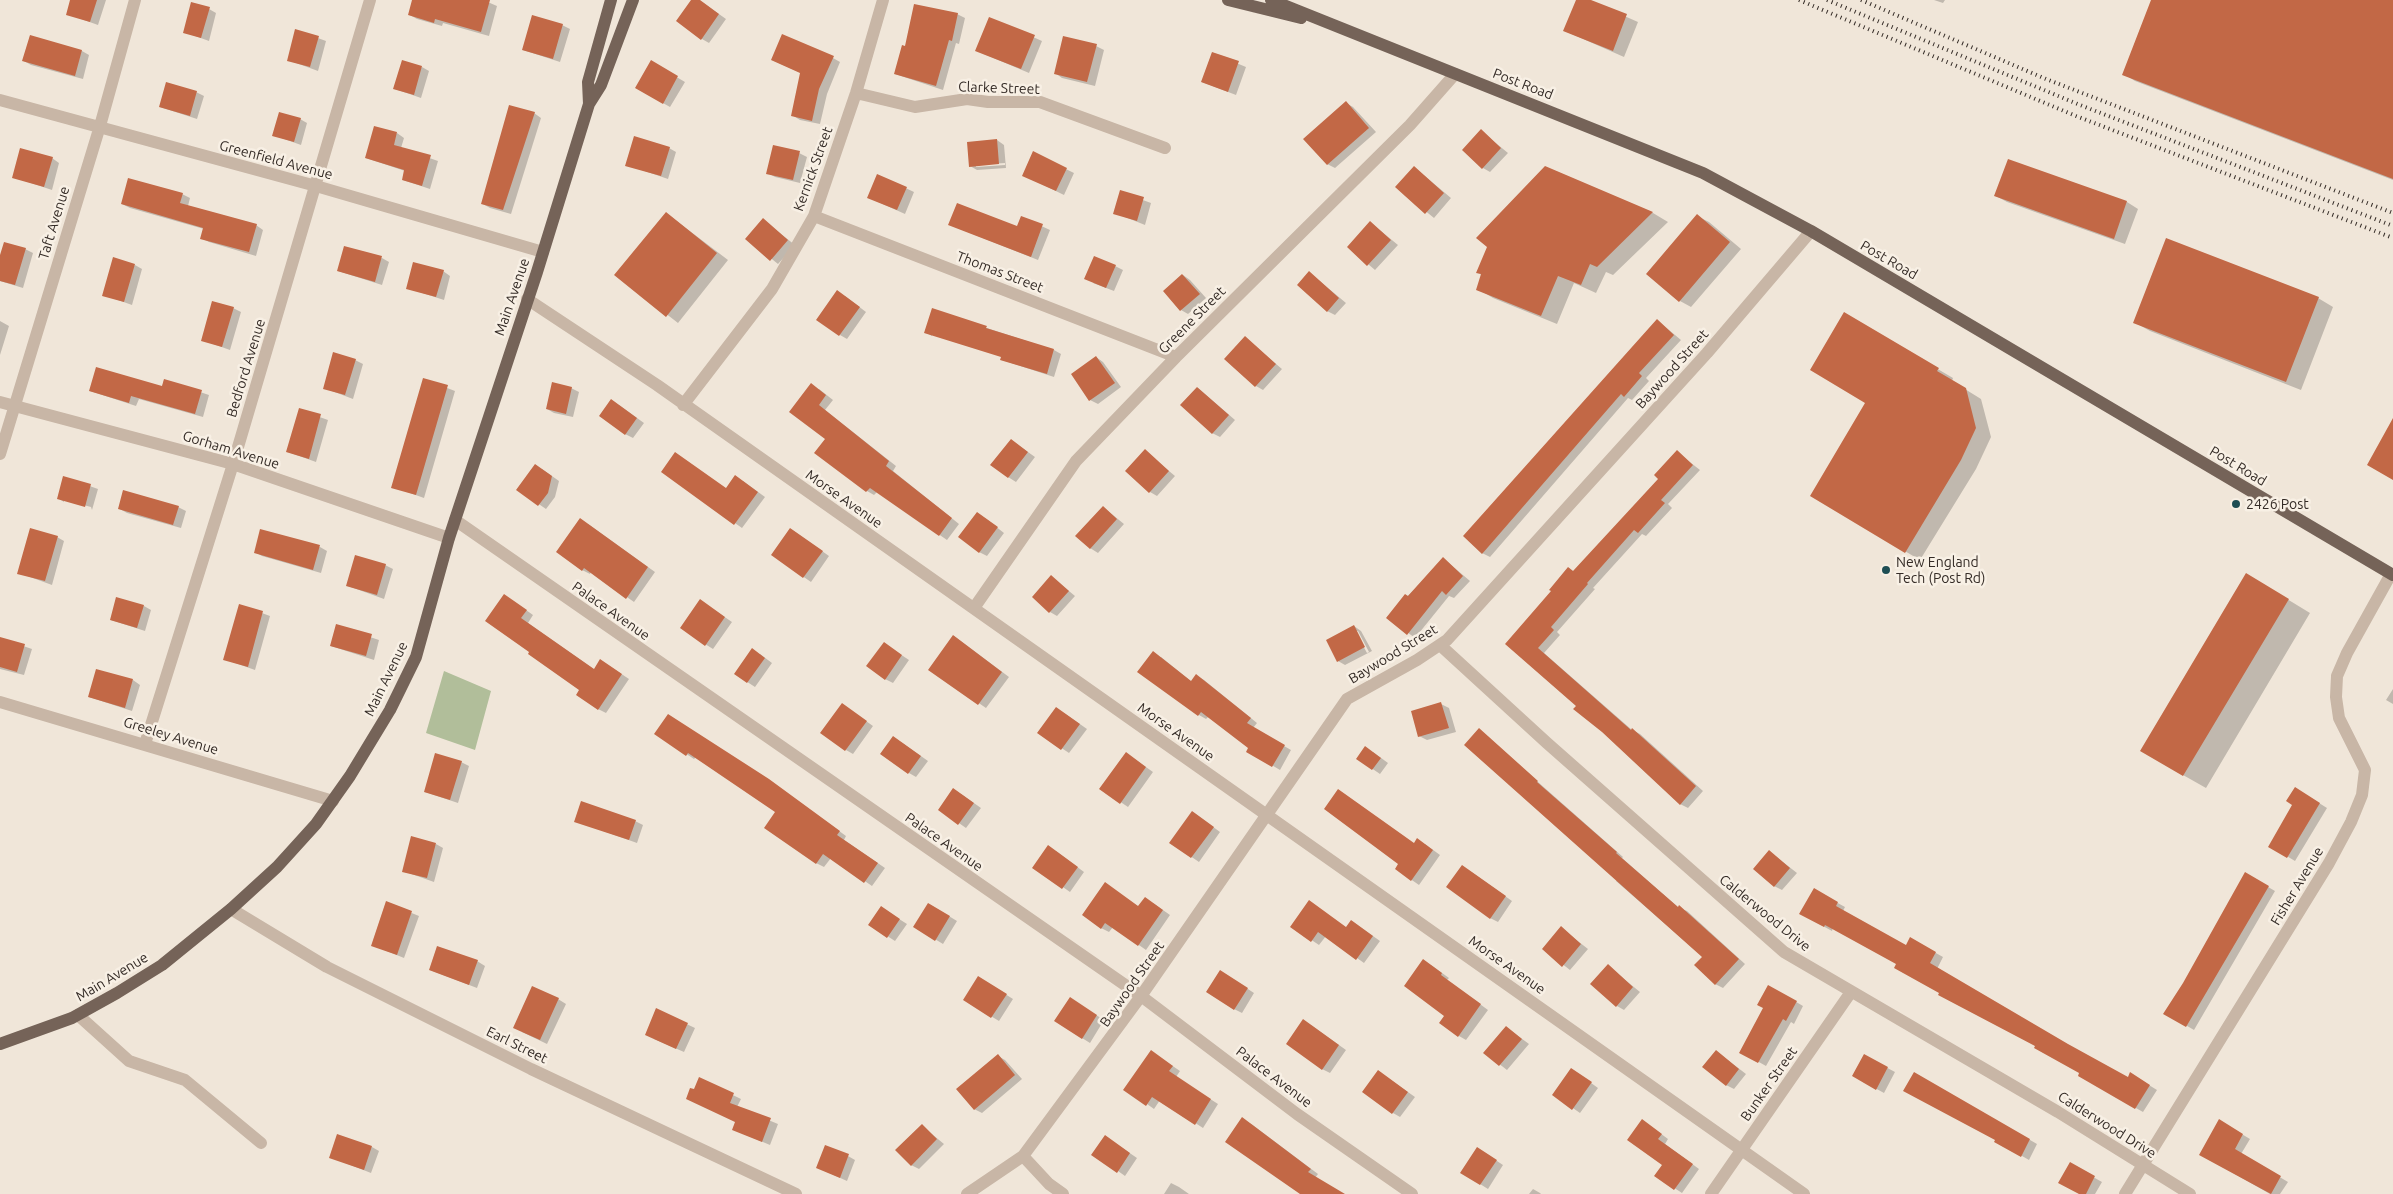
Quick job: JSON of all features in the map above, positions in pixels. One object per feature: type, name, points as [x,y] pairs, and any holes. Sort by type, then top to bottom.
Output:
[{"type":"main road","name":"Main Avenue","points":[[589,104],[588,82],[611,0]]},
{"type":"main road","name":"Main Avenue","points":[[0,1044],[78,1015],[162,965],[231,909],[277,867],[316,824],[333,801],[390,710],[416,657],[449,538],[543,252],[589,104],[601,85],[633,0]]},
{"type":"main road","points":[[1228,0],[1342,28]]},
{"type":"main road","name":"Post Road","points":[[1260,0],[1342,28]]},
{"type":"main road","name":"Post Road","points":[[1271,0],[1703,173],[1811,231],[2392,575]]},
{"type":"main road","points":[[1290,0],[1342,28]]},
{"type":"street","name":"Taft Avenue","points":[[0,454],[100,126],[136,0]]},
{"type":"street","name":"Bedford Avenue","points":[[145,744],[233,464],[370,0]]},
{"type":"street","name":"Kernick Street","points":[[683,405],[772,288],[814,216],[856,93],[883,0]]},
{"type":"street","name":"Greene Street","points":[[974,608],[1076,461],[1176,357],[1410,125],[1455,74]]},
{"type":"street","name":"Clarke Street","points":[[856,93],[915,107],[967,99],[988,102],[1040,102],[1165,148]]},
{"type":"street","name":"Greenfield Avenue","points":[[0,100],[316,186],[543,252]]},
{"type":"street","name":"Thomas Street","points":[[814,216],[1176,357]]},
{"type":"street","name":"Baywood Street","points":[[968,1194],[1023,1156],[1141,996],[1346,700],[1440,646],[1677,387],[1811,231]]},
{"type":"street","name":"Morse Avenue","points":[[527,299],[683,405],[974,608],[1804,1194]]},
{"type":"street","name":"Gorham Avenue","points":[[0,402],[233,464],[449,538]]},
{"type":"street","name":"Palace Avenue","points":[[455,520],[1141,996],[1297,1114],[1412,1194]]},
{"type":"street","name":"Fisher Avenue","points":[[2125,1194],[2329,863],[2355,813],[2362,795],[2365,770],[2339,718],[2336,697],[2337,676],[2347,653],[2392,575]]},
{"type":"street","name":"Calderwood Drive","points":[[1440,646],[1757,930],[1784,952],[2058,1112],[2190,1194]]},
{"type":"street","name":"Greeley Avenue","points":[[0,702],[333,801]]},
{"type":"street","name":"Earl Street","points":[[231,909],[327,967],[531,1069],[796,1194]]},
{"type":"street","name":"Bunker Street","points":[[1711,1194],[1851,992]]},
{"type":"street","points":[[78,1015],[129,1061],[185,1080],[261,1143]]},
{"type":"street","points":[[1023,1156],[1049,1184],[1063,1194]]},
{"type":"green space","points":[[444,671],[491,691],[475,750],[426,733]]},
{"type":"building","points":[[70,0],[97,0],[90,22],[66,15]]},
{"type":"building","points":[[412,0],[490,0],[481,32],[435,19],[434,23],[408,15]]},
{"type":"building","points":[[691,0],[700,0],[719,14],[701,40],[676,21]]},
{"type":"building","points":[[1576,0],[1591,0],[1627,14],[1613,51],[1563,31]]},
{"type":"building","points":[[2151,0],[2393,0],[2393,179],[2122,75]]},
{"type":"building","points":[[191,2],[210,7],[201,38],[183,33]]},
{"type":"building","points":[[914,4],[958,13],[952,41],[949,40],[936,86],[894,74],[902,45],[905,46]]},
{"type":"building","points":[[532,15],[563,24],[553,59],[522,50]]},
{"type":"building","points":[[989,17],[1035,35],[1021,69],[975,51]]},
{"type":"building","points":[[295,29],[319,36],[310,67],[287,61]]},
{"type":"building","points":[[782,34],[834,56],[819,89],[812,121],[791,116],[800,73],[771,60]]},
{"type":"building","points":[[30,35],[82,50],[75,76],[22,61]]},
{"type":"building","points":[[1063,36],[1097,44],[1087,82],[1054,74]]},
{"type":"building","points":[[1212,52],[1239,61],[1228,92],[1201,82]]},
{"type":"building","points":[[402,60],[422,66],[414,95],[393,89]]},
{"type":"building","points":[[651,60],[678,76],[663,104],[635,88]]},
{"type":"building","points":[[166,82],[197,91],[190,116],[159,107]]},
{"type":"building","points":[[1346,101],[1369,128],[1327,165],[1303,139]]},
{"type":"building","points":[[509,105],[535,112],[503,210],[481,204]]},
{"type":"building","points":[[279,112],[301,118],[294,142],[272,136]]},
{"type":"building","points":[[374,126],[397,132],[394,145],[431,155],[422,186],[402,180],[404,170],[365,158]]},
{"type":"building","points":[[1481,129],[1501,148],[1482,169],[1462,150]]},
{"type":"building","points":[[634,136],[670,147],[661,176],[625,166]]},
{"type":"building","points":[[997,139],[999,164],[969,167],[967,142]]},
{"type":"building","points":[[773,145],[800,151],[793,180],[766,174]]},
{"type":"building","points":[[20,148],[53,157],[44,187],[12,178]]},
{"type":"building","points":[[1033,151],[1067,168],[1056,191],[1022,176]]},
{"type":"building","points":[[2008,159],[2127,201],[2114,239],[1994,196]]},
{"type":"building","points":[[1414,166],[1444,193],[1425,214],[1395,187]]},
{"type":"building","points":[[1545,166],[1653,212],[1597,267],[1590,264],[1581,285],[1558,276],[1541,316],[1476,290],[1481,274],[1476,273],[1487,247],[1476,238]]},
{"type":"building","points":[[877,174],[907,187],[897,210],[867,198]]},
{"type":"building","points":[[128,178],[183,193],[180,203],[257,224],[249,252],[200,239],[203,228],[121,204]]},
{"type":"building","points":[[1120,190],[1144,197],[1137,221],[1113,214]]},
{"type":"building","points":[[957,203],[1017,226],[1021,216],[1043,224],[1031,257],[948,225]]},
{"type":"building","points":[[666,212],[717,253],[666,317],[614,275]]},
{"type":"building","points":[[1697,214],[1730,242],[1679,302],[1646,274]]},
{"type":"building","points":[[763,218],[788,240],[770,261],[745,239]]},
{"type":"building","points":[[1370,221],[1391,240],[1367,266],[1347,247]]},
{"type":"building","points":[[2166,238],[2319,297],[2286,382],[2133,323]]},
{"type":"building","points":[[4,242],[26,248],[15,285],[0,281],[0,255]]},
{"type":"building","points":[[344,246],[382,256],[375,282],[337,271]]},
{"type":"building","points":[[1094,256],[1116,265],[1106,288],[1084,279]]},
{"type":"building","points":[[113,257],[135,264],[124,302],[102,296]]},
{"type":"building","points":[[413,262],[444,270],[436,297],[406,289]]},
{"type":"building","points":[[1309,271],[1339,298],[1327,312],[1297,285]]},
{"type":"building","points":[[1182,274],[1200,294],[1180,311],[1163,291]]},
{"type":"building","points":[[837,290],[860,307],[839,336],[816,320]]},
{"type":"building","points":[[212,301],[234,307],[222,347],[201,341]]},
{"type":"building","points":[[932,308],[987,326],[986,328],[1054,349],[1047,374],[1000,360],[1001,357],[924,333]]},
{"type":"building","points":[[1844,312],[1939,368],[1937,371],[1966,388],[1976,428],[1961,460],[1905,553],[1810,496],[1865,403],[1810,370]]},
{"type":"building","points":[[1657,319],[1674,335],[1639,373],[1642,376],[1624,397],[1621,394],[1482,554],[1463,536]]},
{"type":"building","points":[[1245,336],[1276,364],[1255,387],[1224,359]]},
{"type":"building","points":[[333,352],[356,359],[345,395],[323,389]]},
{"type":"building","points":[[1096,356],[1115,383],[1089,401],[1071,374]]},
{"type":"building","points":[[96,367],[162,386],[164,379],[202,390],[195,414],[131,396],[129,403],[89,391]]},
{"type":"building","points":[[423,378],[448,385],[416,495],[391,488]]},
{"type":"building","points":[[552,382],[572,387],[566,414],[546,409]]},
{"type":"building","points":[[811,383],[826,395],[819,405],[889,461],[886,466],[952,518],[939,536],[870,488],[866,492],[814,453],[825,439],[789,412]]},
{"type":"building","points":[[1197,387],[1229,415],[1212,434],[1180,405]]},
{"type":"building","points":[[611,399],[637,418],[625,435],[599,416]]},
{"type":"building","points":[[299,408],[321,414],[309,459],[286,452]]},
{"type":"building","points":[[2393,418],[2393,480],[2367,465]]},
{"type":"building","points":[[1011,439],[1028,452],[1008,478],[990,465]]},
{"type":"building","points":[[1145,449],[1169,471],[1149,493],[1125,471]]},
{"type":"building","points":[[1677,450],[1693,465],[1661,500],[1665,503],[1638,533],[1634,530],[1587,583],[1551,627],[1554,630],[1538,648],[1631,730],[1632,728],[1696,786],[1680,805],[1602,732],[1573,709],[1576,706],[1505,644],[1551,591],[1549,590],[1568,567],[1573,571],[1658,479],[1654,475]]},
{"type":"building","points":[[675,452],[726,488],[735,475],[758,492],[734,525],[661,472]]},
{"type":"building","points":[[535,464],[552,476],[548,493],[538,506],[516,490]]},
{"type":"building","points":[[63,476],[91,484],[85,507],[57,499]]},
{"type":"building","points":[[123,490],[179,506],[173,525],[118,509]]},
{"type":"building","points":[[1103,506],[1117,519],[1090,549],[1075,536]]},
{"type":"building","points":[[977,512],[998,527],[979,553],[958,537]]},
{"type":"building","points":[[580,518],[648,567],[626,599],[584,568],[582,571],[556,552]]},
{"type":"building","points":[[30,528],[58,536],[45,581],[17,574]]},
{"type":"building","points":[[790,528],[823,551],[803,578],[771,555]]},
{"type":"building","points":[[260,529],[320,545],[313,570],[254,553]]},
{"type":"building","points":[[355,555],[386,564],[377,595],[346,586]]},
{"type":"building","points":[[1443,557],[1463,576],[1446,595],[1442,591],[1407,635],[1386,618],[1405,594],[1408,596]]},
{"type":"building","points":[[2246,573],[2289,599],[2183,776],[2140,751]]},
{"type":"building","points":[[1051,575],[1069,591],[1049,613],[1032,597]]},
{"type":"building","points":[[504,594],[527,610],[521,618],[594,669],[600,659],[622,674],[598,710],[576,695],[579,690],[485,621]]},
{"type":"building","points":[[116,597],[144,605],[137,628],[110,620]]},
{"type":"building","points":[[700,599],[725,617],[705,646],[680,628]]},
{"type":"building","points":[[239,604],[263,611],[248,667],[223,660]]},
{"type":"building","points":[[336,624],[372,634],[366,656],[330,646]]},
{"type":"building","points":[[1354,625],[1365,647],[1337,662],[1326,640]]},
{"type":"building","points":[[953,635],[1002,672],[978,705],[928,670]]},
{"type":"building","points":[[0,637],[25,644],[17,672],[0,667]]},
{"type":"building","points":[[884,642],[902,655],[885,680],[866,666]]},
{"type":"building","points":[[752,648],[765,658],[747,683],[734,674]]},
{"type":"building","points":[[1153,651],[1191,681],[1196,674],[1251,718],[1247,723],[1285,745],[1272,767],[1246,752],[1248,748],[1201,712],[1198,716],[1137,672]]},
{"type":"building","points":[[96,669],[133,679],[125,708],[88,697]]},
{"type":"building","points":[[1441,702],[1449,728],[1418,737],[1411,711]]},
{"type":"building","points":[[842,703],[867,721],[845,751],[820,733]]},
{"type":"building","points":[[1056,707],[1080,724],[1061,750],[1037,733]]},
{"type":"building","points":[[668,714],[769,779],[840,831],[837,835],[878,863],[864,883],[823,854],[816,864],[764,828],[775,812],[688,753],[686,756],[654,734]]},
{"type":"building","points":[[1479,728],[1616,853],[1678,907],[1679,905],[1739,959],[1715,985],[1694,965],[1702,957],[1464,745]]},
{"type":"building","points":[[893,736],[921,756],[908,774],[880,754]]},
{"type":"building","points":[[1365,746],[1381,758],[1372,770],[1356,759]]},
{"type":"building","points":[[1126,752],[1146,767],[1120,804],[1099,789]]},
{"type":"building","points":[[435,753],[462,761],[450,800],[424,792]]},
{"type":"building","points":[[2295,787],[2320,803],[2287,858],[2268,847],[2292,805],[2286,801]]},
{"type":"building","points":[[953,788],[974,803],[958,825],[938,810]]},
{"type":"building","points":[[1338,789],[1414,843],[1417,838],[1433,850],[1411,881],[1395,869],[1398,864],[1324,809]]},
{"type":"building","points":[[581,801],[636,820],[629,840],[574,822]]},
{"type":"building","points":[[1192,811],[1214,827],[1191,858],[1169,843]]},
{"type":"building","points":[[411,836],[436,843],[427,878],[402,872]]},
{"type":"building","points":[[1048,845],[1078,867],[1062,889],[1032,868]]},
{"type":"building","points":[[1769,850],[1790,868],[1774,887],[1753,869]]},
{"type":"building","points":[[1462,865],[1506,896],[1490,919],[1446,887]]},
{"type":"building","points":[[2245,872],[2269,886],[2186,1027],[2163,1014],[2183,983]]},
{"type":"building","points":[[1105,882],[1138,906],[1145,897],[1163,910],[1138,946],[1105,923],[1101,929],[1082,915]]},
{"type":"building","points":[[1814,888],[1838,902],[1836,906],[1906,945],[1910,937],[1936,952],[1930,963],[2068,1044],[2128,1077],[2130,1072],[2150,1085],[2135,1109],[2078,1076],[2079,1073],[2034,1048],[2035,1046],[1938,995],[1939,993],[1894,968],[1896,964],[1825,925],[1824,927],[1799,914]]},
{"type":"building","points":[[1309,900],[1346,927],[1351,920],[1373,936],[1356,960],[1318,932],[1311,942],[1290,927]]},
{"type":"building","points":[[386,901],[412,911],[397,955],[371,946]]},
{"type":"building","points":[[928,903],[950,916],[935,941],[913,927]]},
{"type":"building","points":[[881,906],[900,919],[887,938],[868,925]]},
{"type":"building","points":[[1561,926],[1581,944],[1562,967],[1542,949]]},
{"type":"building","points":[[437,946],[478,960],[469,985],[429,970]]},
{"type":"building","points":[[1423,959],[1442,973],[1441,975],[1481,1004],[1458,1037],[1439,1023],[1444,1016],[1404,986]]},
{"type":"building","points":[[1608,964],[1633,987],[1616,1007],[1590,984]]},
{"type":"building","points":[[1220,970],[1248,988],[1234,1010],[1206,992]]},
{"type":"building","points":[[978,976],[1007,994],[991,1018],[963,1000]]},
{"type":"building","points":[[1768,985],[1797,1001],[1786,1021],[1783,1019],[1758,1063],[1739,1053],[1763,1008],[1757,1005]]},
{"type":"building","points":[[532,986],[559,998],[540,1040],[513,1028]]},
{"type":"building","points":[[1070,997],[1097,1015],[1082,1039],[1054,1021]]},
{"type":"building","points":[[656,1008],[688,1023],[676,1049],[645,1035]]},
{"type":"building","points":[[1303,1019],[1339,1045],[1322,1070],[1286,1044]]},
{"type":"building","points":[[1506,1026],[1522,1039],[1499,1066],[1483,1053]]},
{"type":"building","points":[[1151,1050],[1173,1066],[1169,1071],[1211,1099],[1195,1125],[1152,1097],[1146,1106],[1123,1090]]},
{"type":"building","points":[[1716,1050],[1739,1069],[1726,1086],[1702,1067]]},
{"type":"building","points":[[998,1054],[1015,1075],[974,1110],[956,1089]]},
{"type":"building","points":[[1864,1054],[1888,1067],[1876,1090],[1852,1076]]},
{"type":"building","points":[[1571,1068],[1592,1082],[1572,1110],[1552,1095]]},
{"type":"building","points":[[1378,1070],[1408,1092],[1392,1114],[1362,1092]]},
{"type":"building","points":[[1914,1072],[2030,1139],[2021,1157],[1994,1142],[1995,1140],[1903,1091]]},
{"type":"building","points":[[699,1077],[734,1093],[730,1103],[771,1118],[762,1142],[732,1130],[735,1122],[686,1099],[690,1088],[694,1089]]},
{"type":"building","points":[[1242,1117],[1311,1169],[1308,1172],[1345,1194],[1300,1194],[1225,1142]]},
{"type":"building","points":[[1642,1119],[1662,1134],[1658,1139],[1693,1164],[1674,1190],[1654,1176],[1662,1165],[1627,1140]]},
{"type":"building","points":[[2219,1119],[2243,1134],[2235,1149],[2281,1176],[2271,1194],[2199,1155]]},
{"type":"building","points":[[922,1124],[937,1139],[911,1166],[895,1150]]},
{"type":"building","points":[[337,1134],[372,1146],[364,1170],[329,1158]]},
{"type":"building","points":[[1105,1135],[1130,1153],[1117,1173],[1091,1155]]},
{"type":"building","points":[[825,1145],[849,1154],[840,1178],[816,1168]]},
{"type":"building","points":[[1477,1147],[1497,1160],[1480,1185],[1460,1173]]},
{"type":"building","points":[[2070,1162],[2095,1176],[2086,1194],[2079,1194],[2058,1183]]},
{"type":"railway","points":[[1799,0],[2076,116],[2393,238]]},
{"type":"railway","points":[[1827,0],[2080,105],[2393,226]]},
{"type":"railway","points":[[1861,0],[2046,79],[2393,213]]},
{"type":"place","name":"2426 Post","points":[[2236,504]]},
{"type":"place","name":"New England Tech (Post Rd)","points":[[1886,570]]}]
